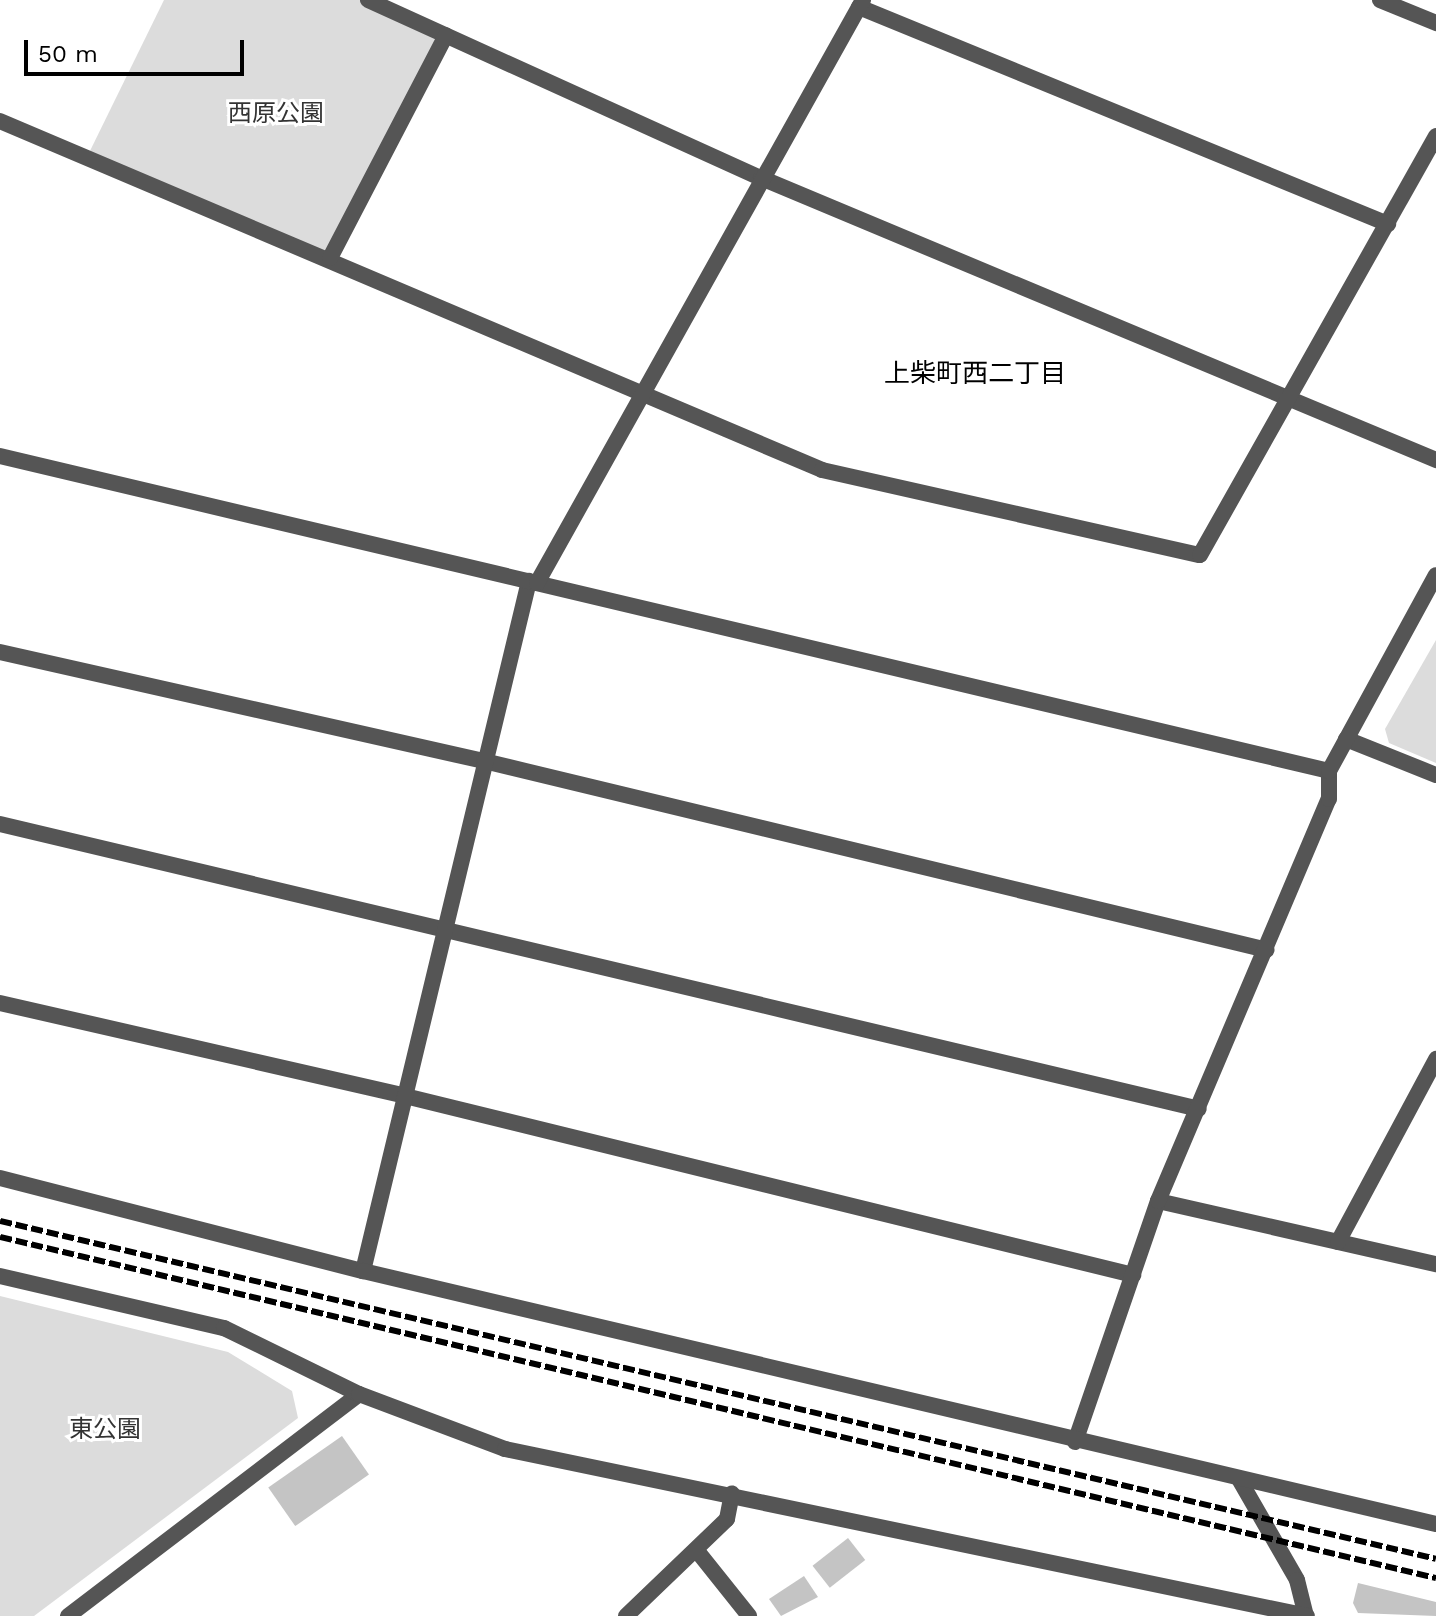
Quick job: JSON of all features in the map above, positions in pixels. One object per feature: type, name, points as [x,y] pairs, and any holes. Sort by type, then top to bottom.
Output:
[{"type":"street","points":[[368,0],[761,178],[1287,401],[1436,460]]},
{"type":"street","points":[[1380,0],[1436,23]]},
{"type":"street","points":[[363,1271],[484,761],[533,582],[861,4],[1388,224]]},
{"type":"street","points":[[330,258],[446,35]]},
{"type":"street","points":[[0,121],[330,258],[822,470],[1200,555],[1436,136]]},
{"type":"street","points":[[0,456],[1329,771]]},
{"type":"street","points":[[1075,1442],[1158,1201],[1329,799],[1329,771],[1436,575]]},
{"type":"street","points":[[0,652],[484,761],[1267,950]]},
{"type":"street","points":[[1346,739],[1436,775]]},
{"type":"street","points":[[0,824],[1199,1109]]},
{"type":"street","points":[[0,1003],[405,1096],[1133,1275]]},
{"type":"street","points":[[1338,1242],[1436,1059]]},
{"type":"street","points":[[0,1178],[363,1271],[1075,1442],[1436,1524]]},
{"type":"street","points":[[1158,1201],[1436,1264]]},
{"type":"street","points":[[0,1276],[224,1328],[359,1394],[505,1449],[732,1493],[1306,1616],[1297,1580],[1239,1479]]},
{"type":"street","points":[[68,1616],[359,1394]]},
{"type":"street","points":[[626,1616],[698,1552],[727,1519],[732,1493]]},
{"type":"street","points":[[698,1552],[749,1616]]},
{"type":"green space","name":"西原公園","points":[[164,0],[368,0],[446,35],[330,258],[87,157]]},
{"type":"green space","points":[[1436,640],[1436,763],[1389,743],[1385,729]]},
{"type":"green space","name":"東公園","points":[[0,1296],[228,1352],[292,1391],[298,1418],[34,1616],[0,1616]]},
{"type":"building","points":[[342,1436],[369,1475],[295,1526],[268,1488]]},
{"type":"building","points":[[848,1538],[865,1560],[830,1588],[813,1566]]},
{"type":"building","points":[[804,1576],[818,1597],[781,1616],[769,1599]]},
{"type":"building","points":[[1358,1583],[1436,1602],[1436,1616],[1358,1613],[1353,1603]]},
{"type":"railway","points":[[0,1221],[1436,1559]]},
{"type":"railway","points":[[0,1237],[1436,1578]]},
{"type":"district","name":"上柴町西二丁目","points":[[975,374]]}]
